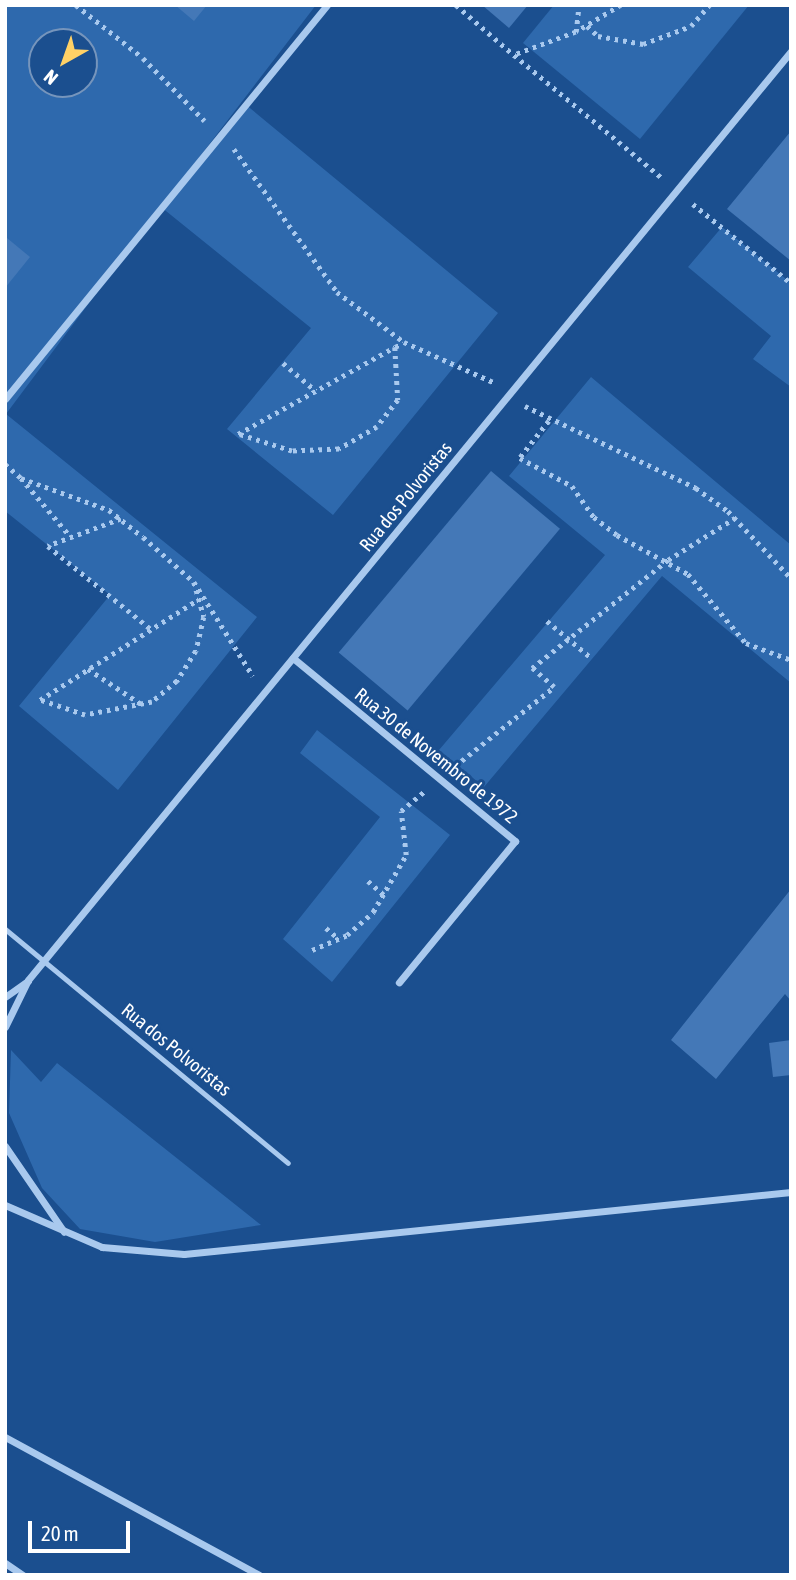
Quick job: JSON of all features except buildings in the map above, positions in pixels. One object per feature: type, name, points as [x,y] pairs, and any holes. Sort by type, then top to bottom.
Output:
[{"type":"street","points":[[5,399],[327,5]]},
{"type":"street","name":"Rua dos Polvoristas","points":[[5,997],[28,980],[44,962],[791,51]]},
{"type":"street","name":"Rua 30 de Novembro de 1972","points":[[293,658],[515,841],[399,982]]},
{"type":"street","name":"Rua dos Polvoristas","points":[[5,1027],[28,980]]},
{"type":"street","points":[[5,1146],[27,1186],[67,1235]]},
{"type":"street","points":[[5,1205],[67,1235],[102,1247],[184,1254],[791,1192]]},
{"type":"street","points":[[5,1437],[259,1575]]},
{"type":"street","points":[[5,1563],[23,1575]]},
{"type":"lane","name":"Rua dos Polvoristas","points":[[5,929],[288,1163]]},
{"type":"path","points":[[76,5],[144,58],[222,134],[337,292],[404,342],[487,377],[549,421],[655,465],[735,518],[791,578]]},
{"type":"path","points":[[456,5],[791,283]]},
{"type":"path","points":[[576,32],[579,5]]},
{"type":"path","points":[[514,55],[576,32],[621,5]]},
{"type":"path","points":[[587,26],[598,36],[643,44],[691,26],[709,5]]},
{"type":"path","points":[[395,347],[398,400],[377,427],[339,449],[292,451],[238,434],[404,342]]},
{"type":"path","points":[[283,363],[316,391]]},
{"type":"path","points":[[549,421],[520,458],[572,485],[594,517],[617,535],[668,560],[688,574],[732,632],[791,660]]},
{"type":"path","points":[[5,464],[21,478],[70,536]]},
{"type":"path","points":[[21,478],[121,519],[194,582],[263,695]]},
{"type":"path","points":[[312,950],[339,939],[384,895],[407,855],[401,811],[554,687],[532,668],[668,560],[735,518]]},
{"type":"path","points":[[121,519],[48,546],[151,629]]},
{"type":"path","points":[[194,582],[199,599],[204,617],[196,651],[177,681],[142,705],[85,715],[40,700],[199,599]]},
{"type":"path","points":[[547,621],[589,656]]},
{"type":"path","points":[[88,669],[142,705]]},
{"type":"path","points":[[368,881],[384,895]]},
{"type":"path","points":[[326,928],[339,939]]},
{"type":"shaded area","points":[[5,5],[316,5],[168,198],[245,104],[498,313],[333,515],[227,429],[311,328],[161,207],[6,414],[257,617],[118,790],[19,706],[110,595],[5,511]]},
{"type":"shaded area","points":[[554,5],[749,5],[640,139],[523,43]]},
{"type":"shaded area","points":[[722,227],[791,283],[791,387],[753,359],[771,336],[688,267]]},
{"type":"shaded area","points":[[591,377],[791,545],[791,683],[662,576],[484,787],[439,750],[605,555],[509,476]]},
{"type":"shaded area","points":[[317,730],[450,835],[332,982],[283,939],[380,817],[300,753]]},
{"type":"shaded area","points":[[11,1050],[41,1082],[57,1063],[261,1225],[155,1242],[80,1229],[42,1188],[9,1113]]}]
